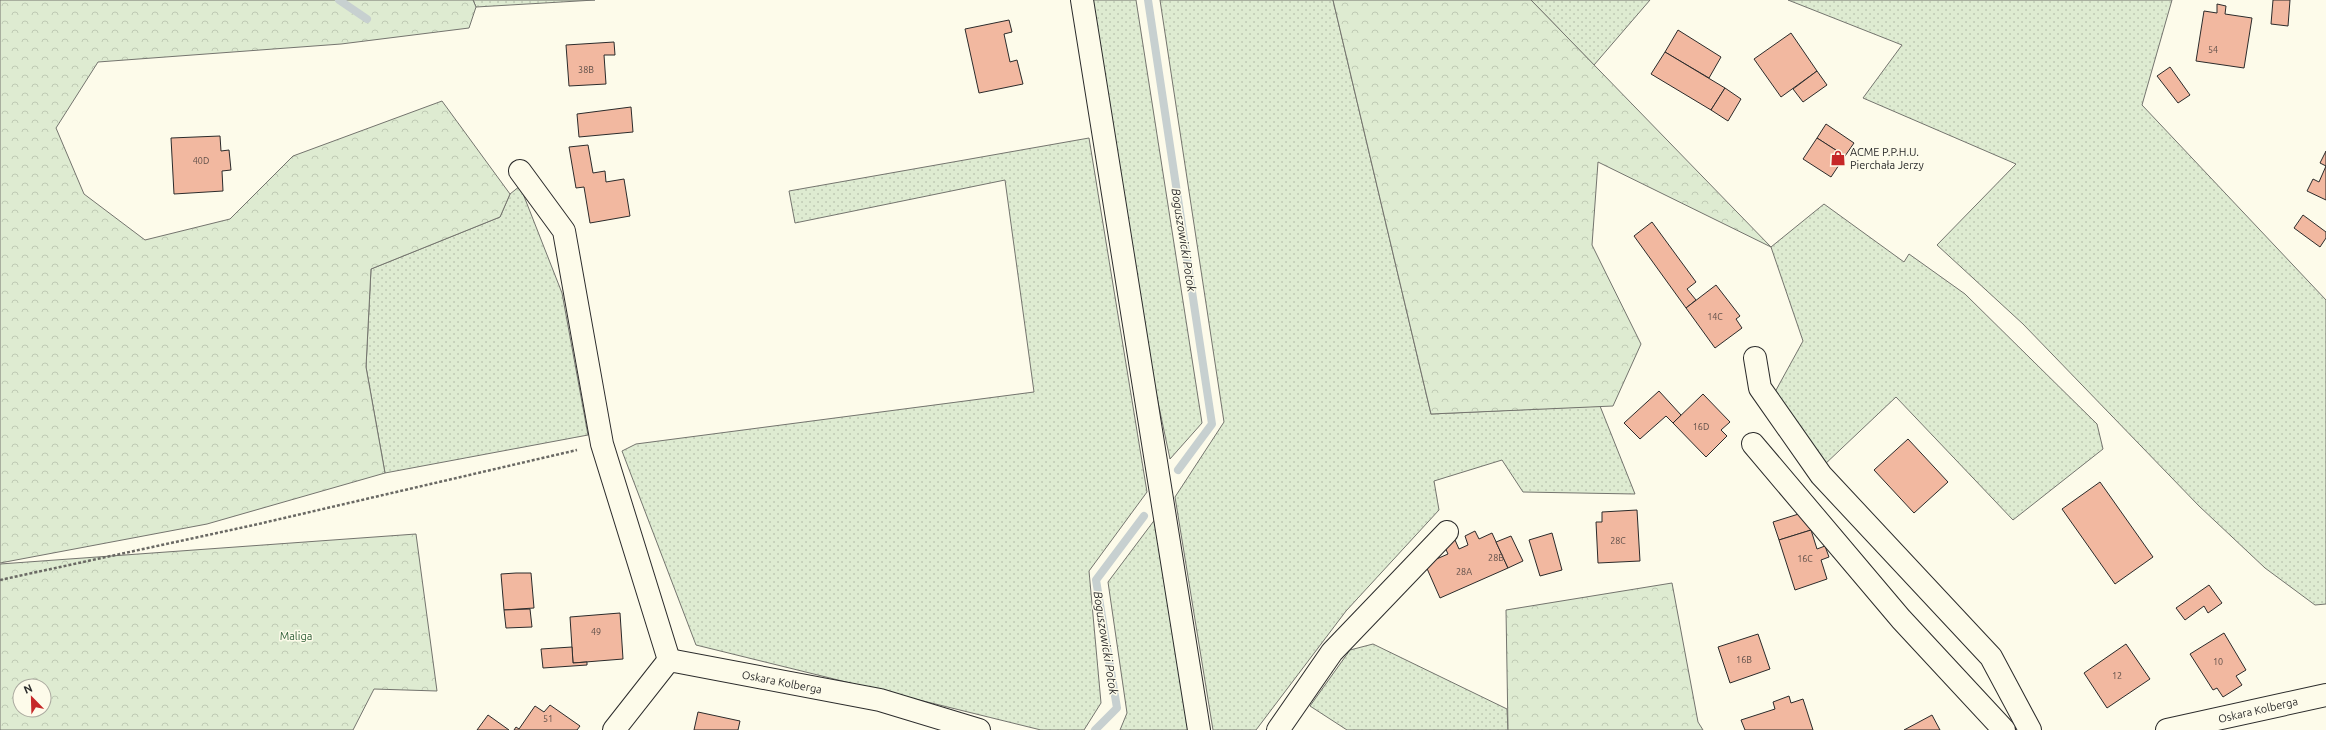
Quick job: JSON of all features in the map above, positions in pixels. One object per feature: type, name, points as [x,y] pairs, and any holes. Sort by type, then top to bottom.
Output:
[{"type":"street","points":[[1082,0],[1199,730]]},
{"type":"street","points":[[520,171],[564,231],[602,444],[669,660],[614,730]]},
{"type":"street","points":[[1755,358],[1760,388],[1821,475],[1991,657],[2030,730]]},
{"type":"street","points":[[1753,444],[1901,619],[2004,730]]},
{"type":"street","points":[[1278,730],[1332,652],[1447,532]]},
{"type":"street","name":"Oskara Kolberga","points":[[669,660],[880,700],[979,730]]},
{"type":"street","name":"Oskara Kolberga","points":[[2167,730],[2326,695]]},
{"type":"path","points":[[0,580],[254,526],[602,444]]},
{"type":"green space","points":[[0,0],[473,0],[476,7],[469,28],[341,44],[98,62],[56,128],[84,194],[145,240],[230,219],[293,156],[442,101],[510,194],[500,217],[371,269],[366,367],[385,473],[207,524],[0,563]]},
{"type":"green space","points":[[473,0],[595,0],[476,7]]},
{"type":"green space","points":[[1093,0],[1136,0],[1202,423],[1170,459],[1143,331]]},
{"type":"green space","points":[[1160,0],[1333,0],[1431,414],[1600,406],[1635,494],[1523,492],[1502,460],[1434,481],[1439,510],[1346,611],[1256,730],[1213,730],[1175,497],[1224,422]]},
{"type":"green space","points":[[1333,0],[1531,0],[1771,247],[1598,162],[1592,245],[1641,344],[1613,406],[1431,414]]},
{"type":"green space","points":[[1531,0],[1650,0],[1594,65]]},
{"type":"green space","points":[[1788,0],[2172,0],[2142,105],[2326,300],[2326,604],[2315,605],[2265,568],[2199,506],[2023,324],[1937,245],[2016,164],[1863,98],[1902,45]]},
{"type":"green space","points":[[1089,138],[1147,492],[1089,571],[1101,703],[1084,730],[1041,730],[696,645],[622,451],[636,444],[1034,392],[1005,180],[795,223],[789,191]]},
{"type":"green space","points":[[520,186],[562,293],[588,435],[385,473],[366,367],[371,269],[500,217],[510,194]]},
{"type":"green space","points":[[1824,204],[1904,262],[1909,254],[1965,294],[2097,424],[2103,449],[2013,520],[1896,397],[1823,466],[1775,392],[1803,341],[1771,247]]},
{"type":"green space","points":[[1156,518],[1188,730],[1120,730],[1127,713],[1108,582]]},
{"type":"green space","name":"Maliga","points":[[416,534],[437,691],[374,689],[353,730],[0,730],[0,564]]},
{"type":"green space","points":[[1672,583],[1698,722],[1703,730],[1508,730],[1506,610]]},
{"type":"green space","points":[[1373,644],[1507,709],[1508,730],[1347,730],[1310,706],[1350,650]]},
{"type":"building","points":[[2273,0],[2290,0],[2288,26],[2271,24]]},
{"type":"building","points":[[2217,4],[2226,6],[2225,14],[2252,18],[2244,68],[2196,61],[2204,11],[2217,13]]},
{"type":"building","points":[[1009,20],[1012,32],[1004,34],[1010,62],[1017,60],[1023,84],[979,93],[965,29]]},
{"type":"building","points":[[1678,30],[1721,57],[1709,78],[1665,52]]},
{"type":"building","points":[[1791,33],[1817,71],[1781,97],[1754,59]]},
{"type":"building","points":[[614,42],[615,55],[604,55],[606,84],[569,86],[566,45]]},
{"type":"building","points":[[1665,52],[1725,88],[1711,110],[1651,74]]},
{"type":"building","points":[[2170,67],[2190,95],[2178,103],[2157,76]]},
{"type":"building","points":[[1817,71],[1827,85],[1803,102],[1793,89]]},
{"type":"building","points":[[1725,88],[1741,99],[1728,121],[1711,110]]},
{"type":"building","points":[[631,107],[633,132],[579,137],[577,114]]},
{"type":"building","points":[[1826,124],[1854,143],[1845,156],[1817,138]]},
{"type":"building","points":[[220,136],[221,151],[229,150],[231,170],[222,171],[223,191],[174,194],[171,138]]},
{"type":"building","points":[[1817,138],[1845,156],[1831,177],[1803,159]]},
{"type":"building","points":[[588,145],[593,173],[605,171],[606,182],[624,179],[630,216],[590,223],[584,187],[576,188],[569,147]]},
{"type":"building","points":[[2326,151],[2326,166],[2320,163]]},
{"type":"building","points":[[2326,166],[2326,200],[2307,191],[2313,179],[2319,182]]},
{"type":"building","points":[[2303,215],[2326,232],[2326,238],[2320,247],[2294,228]]},
{"type":"building","points":[[1652,222],[1696,282],[1687,289],[1696,300],[1686,308],[1634,236]]},
{"type":"building","points":[[1716,285],[1740,316],[1736,319],[1742,328],[1715,348],[1686,308]]},
{"type":"building","points":[[1659,391],[1681,415],[1673,423],[1666,416],[1640,439],[1624,423]]},
{"type":"building","points":[[1703,394],[1730,422],[1721,430],[1727,436],[1706,457],[1673,423]]},
{"type":"building","points":[[1908,439],[1948,482],[1914,513],[1874,470]]},
{"type":"building","points":[[2100,482],[2153,557],[2115,584],[2062,509]]},
{"type":"building","points":[[1637,510],[1640,561],[1598,563],[1596,522],[1602,522],[1602,512]]},
{"type":"building","points":[[1805,512],[1811,530],[1779,540],[1773,522]]},
{"type":"building","points":[[1811,530],[1817,549],[1825,546],[1829,557],[1821,560],[1827,579],[1795,590],[1779,540]]},
{"type":"building","points":[[1475,531],[1479,539],[1492,533],[1508,568],[1440,598],[1425,564],[1448,554],[1444,545],[1455,540],[1459,549],[1468,545],[1465,536]]},
{"type":"building","points":[[1552,533],[1562,570],[1540,576],[1529,540]]},
{"type":"building","points":[[1511,536],[1523,561],[1508,568],[1496,542]]},
{"type":"building","points":[[531,573],[534,608],[504,610],[501,574]]},
{"type":"building","points":[[2209,585],[2222,603],[2208,613],[2204,606],[2185,620],[2176,608]]},
{"type":"building","points":[[530,609],[532,627],[506,628],[504,610]]},
{"type":"building","points":[[620,613],[623,659],[573,663],[570,617]]},
{"type":"building","points":[[2224,633],[2246,670],[2236,676],[2242,685],[2223,697],[2217,688],[2213,690],[2190,654]]},
{"type":"building","points":[[1758,634],[1770,669],[1730,683],[1718,647]]},
{"type":"building","points":[[2126,644],[2150,679],[2107,708],[2084,673]]},
{"type":"building","points":[[572,647],[573,663],[587,662],[587,665],[543,668],[541,649]]},
{"type":"building","points":[[1789,696],[1791,703],[1803,699],[1813,730],[1745,730],[1741,720],[1775,709],[1773,702]]},
{"type":"building","points":[[550,705],[580,726],[577,730],[514,730],[516,727],[519,729],[535,706],[544,712]]},
{"type":"building","points":[[698,712],[740,721],[738,730],[694,730]]},
{"type":"building","points":[[488,715],[509,730],[477,730]]},
{"type":"building","points":[[1932,715],[1940,730],[1904,730]]},
{"type":"waterway","points":[[339,0],[367,19]]},
{"type":"waterway","name":"Boguszowicki Potok","points":[[1148,0],[1212,424],[1178,470]]},
{"type":"waterway","name":"Boguszowicki Potok","points":[[1095,730],[1117,708],[1096,580],[1144,516]]},
{"type":"place","name":"ACME P.P.H.U. Pierchała Jerzy","points":[[1838,158]]}]
